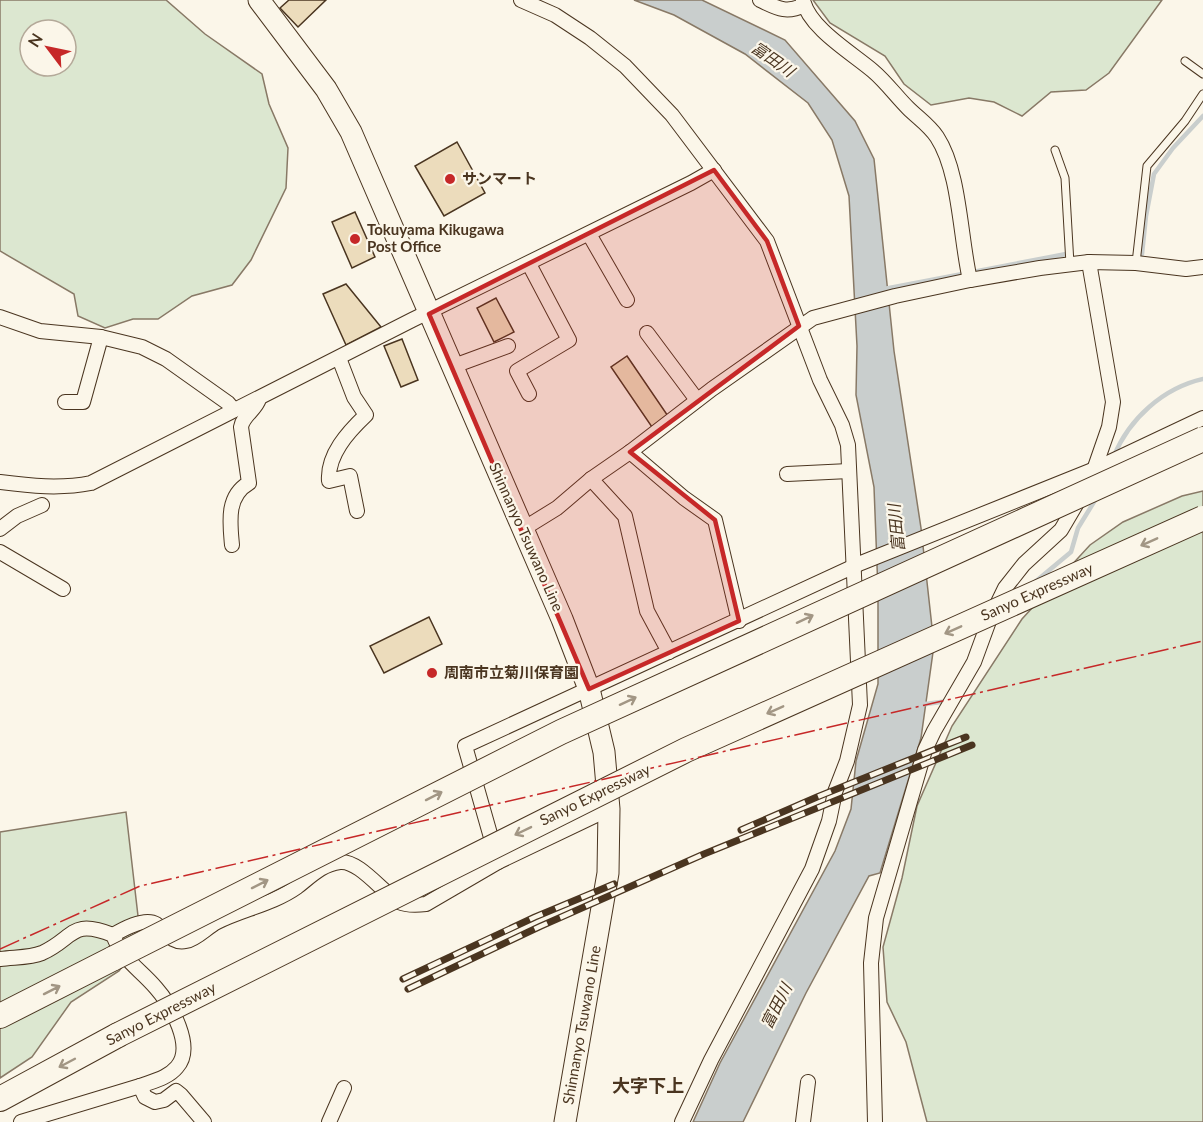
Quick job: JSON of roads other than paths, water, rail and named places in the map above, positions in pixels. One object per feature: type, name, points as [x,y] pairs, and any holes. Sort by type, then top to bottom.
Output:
[{"type":"highway","points":[[0,1016],[114,946],[561,732],[1203,439]]},
{"type":"highway","name":"Sanyo Expressway","points":[[0,1099],[118,1035],[686,750],[1203,518]]},
{"type":"main road","name":"Shinnanyo Tsuwano Line","points":[[259,0],[326,89],[351,132],[562,619],[589,689],[604,752],[609,809],[609,873],[565,1122]]},
{"type":"street","points":[[521,0],[555,15],[590,38],[625,66],[672,115],[767,241],[820,380],[842,425],[848,446],[857,565],[860,705],[848,761],[835,792],[829,821],[812,869],[711,1060],[682,1122]]},
{"type":"street","points":[[760,0],[776,8],[792,11],[804,3],[816,22],[833,39],[874,72],[910,110],[929,125],[939,139],[950,164],[970,280]]},
{"type":"street","points":[[0,482],[35,486],[75,486],[91,483],[714,170]]},
{"type":"street","points":[[589,234],[627,300]]},
{"type":"street","points":[[875,1122],[870,963],[876,918],[926,750],[933,731],[974,662],[989,621],[1005,588],[1024,564],[1061,530],[1095,469],[1109,427],[1113,402],[1089,262]]},
{"type":"street","points":[[523,529],[557,508],[591,479],[697,400],[813,318],[895,296],[970,280],[1070,264],[1136,263],[1186,269],[1203,267]]},
{"type":"street","points":[[529,264],[569,340],[516,371],[529,394]]},
{"type":"street","points":[[0,317],[40,331],[101,337],[142,347],[166,359],[228,403],[234,410]]},
{"type":"street","points":[[647,333],[697,400]]},
{"type":"street","points":[[65,402],[82,402],[101,337]]},
{"type":"street","points":[[452,367],[508,346]]},
{"type":"street","points":[[339,357],[354,397],[366,415],[337,449],[328,470],[329,481],[350,476],[357,511]]},
{"type":"street","points":[[232,545],[229,513],[239,489],[249,483],[242,420],[258,404],[260,397]]},
{"type":"street","points":[[498,862],[465,746],[857,565],[1095,469],[1203,418]]},
{"type":"street","points":[[630,452],[684,498],[715,520],[739,621]]},
{"type":"street","points":[[788,474],[849,471]]},
{"type":"street","points":[[591,479],[625,516],[647,611],[669,652]]},
{"type":"street","points":[[0,528],[17,516],[42,506]]},
{"type":"street","points":[[0,552],[63,589]]},
{"type":"street","points":[[114,946],[120,931],[147,921],[156,924],[176,941],[188,941],[216,922],[273,900],[294,889],[323,867],[340,862],[351,864],[400,902],[413,905],[426,904],[498,862],[609,809]]},
{"type":"street","points":[[0,959],[41,953],[80,928],[96,928],[156,988],[169,1006],[183,1036],[184,1054],[177,1067],[162,1078],[21,1122]]},
{"type":"street","points":[[803,1122],[808,1082]]},
{"type":"street","points":[[140,1086],[145,1097],[155,1102],[164,1100],[176,1091],[204,1122]]},
{"type":"street","points":[[329,1122],[344,1088]]},
{"type":"lane","points":[[1185,61],[1203,74]]},
{"type":"lane","points":[[1136,263],[1147,166],[1185,121],[1203,94]]},
{"type":"lane","points":[[1055,150],[1065,178],[1070,264]]},
{"type":"water","name":"富田川","points":[[634,0],[702,0],[785,40],[855,121],[874,159],[894,351],[921,528],[934,645],[921,738],[880,873],[869,876],[806,993],[743,1122],[693,1122],[720,1063],[835,851],[851,809],[856,761],[878,684],[878,591],[874,487],[856,395],[857,346],[849,196],[832,140],[808,103],[745,54],[674,15]]},
{"type":"waterway","points":[[1142,254],[1154,174],[1173,148],[1203,116]]},
{"type":"waterway","points":[[884,289],[1066,254]]},
{"type":"waterway","points":[[1114,456],[1120,442],[1149,407],[1174,390],[1203,379]]},
{"type":"waterway","points":[[1035,582],[1071,552],[1078,528],[1097,497]]},
{"type":"waterway","points":[[921,703],[948,701]]},
{"type":"railway","points":[[741,830],[966,737]]},
{"type":"railway","points":[[408,989],[541,926],[704,854],[972,745]]},
{"type":"railway","points":[[403,979],[535,917],[614,884]]},
{"type":"place","name":"サンマート","points":[[450,179]]},
{"type":"place","name":"Tokuyama Kikugawa Post Office","points":[[355,239]]},
{"type":"place","name":"周南市立菊川保育園","points":[[432,673]]},
{"type":"district","name":"大字下上","points":[[648,1086]]}]
